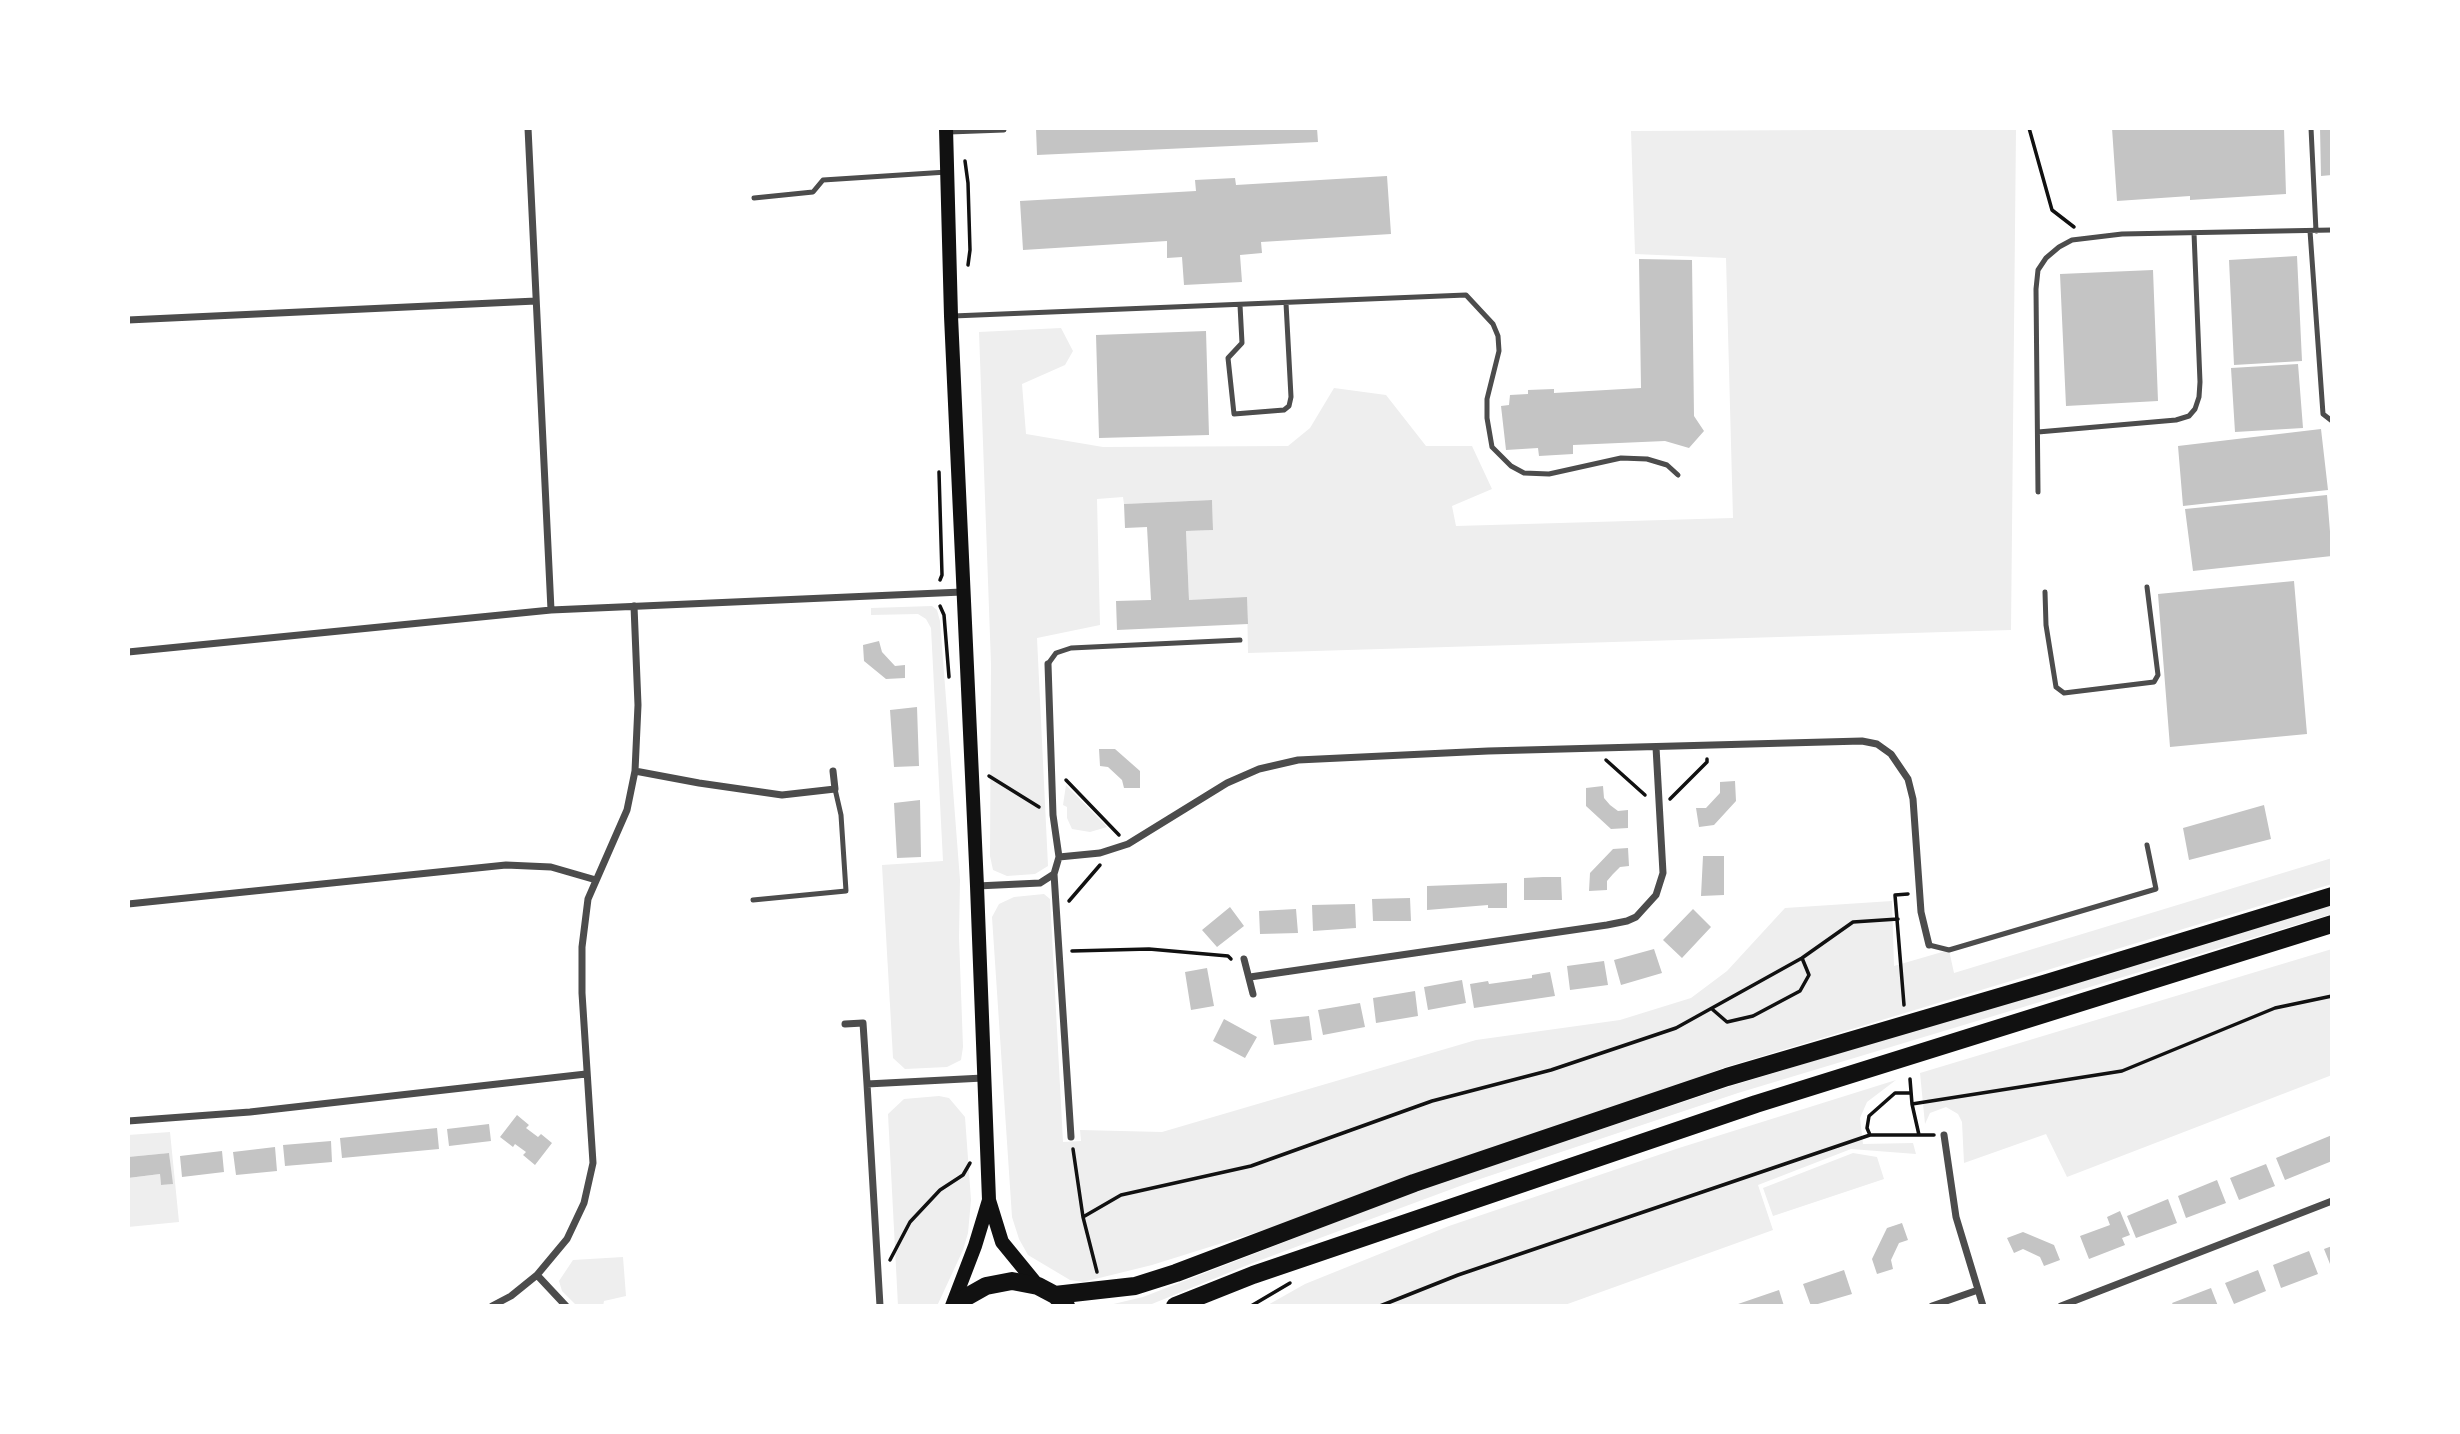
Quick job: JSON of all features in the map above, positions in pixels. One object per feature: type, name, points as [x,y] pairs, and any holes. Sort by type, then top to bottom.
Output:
[{"type":"highway","points":[[955,1306],[986,1286],[1012,1281],[1038,1286],[1060,1301],[1135,1286],[1414,1183],[1727,1077],[2332,896]]},
{"type":"highway","points":[[1175,1306],[1279,1266],[1756,1104],[2332,925]]},
{"type":"main road","points":[[951,131],[947,172],[951,316],[989,1200],[1002,1242],[1038,1286]]},
{"type":"main road","points":[[955,1306],[989,1200]]},
{"type":"street","points":[[528,128],[551,610]]},
{"type":"street","points":[[128,320],[536,301]]},
{"type":"street","points":[[128,652],[551,610],[962,592]]},
{"type":"street","points":[[492,1306],[511,1296],[537,1275],[567,1239],[584,1203],[593,1163],[586,1074],[582,947],[588,898],[627,810],[635,771],[638,705],[634,606]]},
{"type":"street","points":[[1048,664],[1053,815],[1059,857],[1054,874],[1071,1137]]},
{"type":"street","points":[[1059,857],[1100,853],[1128,844],[1227,783],[1259,769],[1298,760],[1861,741],[1877,744],[1891,754],[1908,779],[1913,799],[1922,912],[1929,945]]},
{"type":"street","points":[[1250,977],[1607,925],[1636,917],[1656,895],[1663,873],[1656,747]]},
{"type":"street","points":[[635,771],[782,795],[835,789],[833,771]]},
{"type":"street","points":[[128,904],[506,866],[551,867],[596,880]]},
{"type":"street","points":[[977,886],[1040,883],[1054,874]]},
{"type":"street","points":[[1244,959],[1253,994]]},
{"type":"street","points":[[845,1024],[863,1023],[880,1306]]},
{"type":"street","points":[[128,1121],[250,1112],[586,1074]]},
{"type":"street","points":[[867,1084],[983,1078]]},
{"type":"street","points":[[1944,1135],[1955,1217],[1983,1306]]},
{"type":"street","points":[[2061,1306],[2332,1201]]},
{"type":"street","points":[[537,1275],[566,1306]]},
{"type":"street","points":[[1932,1306],[1978,1290]]},
{"type":"lane","points":[[951,131],[1004,128]]},
{"type":"lane","points":[[2311,128],[2313,231],[2323,414],[2332,421]]},
{"type":"lane","points":[[754,198],[810,193],[816,190],[823,180],[947,172]]},
{"type":"lane","points":[[2038,492],[2036,289],[2038,270],[2046,258],[2072,240],[2089,237],[2332,230]]},
{"type":"lane","points":[[2038,432],[2176,420],[2189,416],[2195,409],[2200,383],[2194,233]]},
{"type":"lane","points":[[951,316],[1466,295],[1493,324],[1498,336],[1499,351],[1487,399],[1487,418],[1492,447],[1511,466],[1524,473],[1549,474],[1621,458],[1647,458],[1667,465],[1678,475]]},
{"type":"lane","points":[[1240,305],[1242,343],[1228,358],[1234,414],[1284,410],[1289,406],[1291,397],[1286,303]]},
{"type":"lane","points":[[2045,592],[2046,625],[2056,687],[2064,693],[2154,682],[2158,675],[2147,587]]},
{"type":"lane","points":[[1048,664],[1056,653],[1071,648],[1240,640]]},
{"type":"lane","points":[[753,900],[846,891],[841,815],[835,789]]},
{"type":"lane","points":[[1929,945],[1949,950],[2155,889],[2147,845]]},
{"type":"path","points":[[2029,128],[2052,210],[2089,237]]},
{"type":"path","points":[[951,131],[968,183],[970,250],[967,271]]},
{"type":"path","points":[[1052,774],[1062,776],[1128,844]]},
{"type":"path","points":[[988,775],[1053,815]]},
{"type":"path","points":[[1058,907],[1069,902],[1100,867],[1100,853]]},
{"type":"path","points":[[1904,1005],[1895,895],[1920,894]]},
{"type":"path","points":[[1083,1217],[1121,1195],[1251,1166],[1432,1101],[1551,1070],[1676,1028],[1802,958],[1853,922],[1898,919]]},
{"type":"path","points":[[1060,952],[1149,949],[1228,956],[1250,977]]},
{"type":"path","points":[[1712,1009],[1727,1022],[1753,1016],[1800,991],[1809,975],[1802,958]]},
{"type":"path","points":[[1912,1104],[2122,1071],[2275,1008],[2332,996]]},
{"type":"path","points":[[1910,1079],[1919,1135]]},
{"type":"path","points":[[1870,1135],[1867,1128],[1869,1116],[1895,1093],[1911,1093]]},
{"type":"path","points":[[1380,1306],[1458,1275],[1607,1227],[1870,1135],[1944,1135]]},
{"type":"path","points":[[1071,1137],[1083,1217],[1097,1272]]},
{"type":"path","points":[[889,1261],[911,1222],[940,1190],[963,1175],[972,1158]]},
{"type":"shaded area","points":[[2016,129],[2011,630],[1248,653],[1247,598],[1189,600],[1186,531],[1213,530],[1212,500],[1124,504],[1123,497],[1097,499],[1100,625],[1037,638],[1048,866],[1035,874],[1007,876],[993,870],[990,856],[991,664],[979,332],[1061,328],[1073,351],[1065,365],[1022,384],[1026,434],[1103,447],[1288,446],[1310,428],[1334,388],[1386,395],[1426,446],[1472,446],[1492,489],[1452,506],[1456,526],[1733,518],[1726,258],[1635,254],[1631,131]]},
{"type":"shaded area","points":[[932,606],[937,610],[940,621],[960,880],[963,1047],[961,1060],[947,1067],[905,1069],[893,1058],[882,865],[943,861],[931,628],[926,619],[918,614],[871,615],[871,608]]},
{"type":"shaded area","points":[[1066,785],[1107,827],[1090,832],[1072,829],[1067,818],[1067,807],[1063,805]]},
{"type":"shaded area","points":[[2332,858],[2332,884],[1726,1067],[1414,1183],[1152,1265],[1083,1282],[1070,1280],[1028,1255],[1012,1217],[992,917],[999,904],[1014,897],[1044,894],[1050,899],[1063,1142],[1081,1141],[1080,1130],[1162,1132],[1476,1040],[1620,1020],[1691,998],[1727,971],[1785,908],[1892,901],[1894,966],[1949,950],[1954,973]]},
{"type":"shaded area","points":[[2332,900],[2332,914],[1738,1093],[1468,1183],[1250,1264],[1147,1306],[1105,1306],[1143,1297],[1416,1191],[1731,1086]]},
{"type":"shaded area","points":[[2332,949],[2332,1075],[2067,1177],[2046,1134],[1964,1163],[1962,1122],[1958,1114],[1946,1107],[1930,1113],[1925,1124],[1920,1073]]},
{"type":"shaded area","points":[[1896,1080],[1867,1102],[1860,1118],[1863,1144],[1913,1143],[1916,1154],[1851,1149],[1758,1185],[1773,1230],[1562,1306],[1266,1306],[1305,1284],[1449,1226],[1679,1148]]},
{"type":"shaded area","points":[[939,1096],[949,1098],[965,1117],[971,1200],[968,1233],[937,1306],[898,1306],[888,1114],[904,1099]]},
{"type":"shaded area","points":[[170,1132],[179,1222],[128,1227],[128,1178],[160,1174],[161,1185],[172,1184],[169,1153],[128,1157],[128,1135]]},
{"type":"shaded area","points":[[1853,1153],[1877,1157],[1884,1179],[1773,1216],[1763,1188]]},
{"type":"shaded area","points":[[623,1257],[626,1296],[604,1301],[603,1306],[577,1306],[562,1291],[559,1281],[573,1260]]},
{"type":"building","points":[[1036,128],[1317,128],[1318,142],[1037,155]]},
{"type":"building","points":[[2112,128],[2284,128],[2286,194],[2117,201]]},
{"type":"building","points":[[2320,128],[2332,128],[2332,175],[2321,176]]},
{"type":"building","points":[[1387,176],[1391,234],[1261,242],[1262,253],[1240,255],[1242,282],[1184,285],[1182,257],[1167,258],[1167,241],[1023,250],[1020,201],[1196,191],[1195,180],[1235,178],[1236,185]]},
{"type":"building","points":[[2297,256],[2302,361],[2234,365],[2229,260]]},
{"type":"building","points":[[1639,259],[1692,260],[1694,416],[1704,431],[1689,448],[1665,441],[1573,445],[1573,454],[1539,456],[1538,448],[1506,450],[1501,406],[1509,405],[1510,395],[1528,394],[1528,390],[1554,389],[1554,393],[1641,388]]},
{"type":"building","points":[[2153,270],[2158,401],[2066,406],[2060,274]]},
{"type":"building","points":[[1206,331],[1209,435],[1099,438],[1096,335]]},
{"type":"building","points":[[2298,364],[2303,428],[2235,432],[2231,368]]},
{"type":"building","points":[[2321,429],[2328,490],[2183,506],[2178,446]]},
{"type":"building","points":[[2327,495],[2332,556],[2193,571],[2185,509]]},
{"type":"building","points":[[1212,500],[1213,530],[1186,531],[1189,600],[1247,597],[1248,624],[1117,630],[1116,601],[1151,600],[1147,527],[1125,528],[1124,504]]},
{"type":"building","points":[[2294,581],[2307,734],[2170,747],[2158,594]]},
{"type":"building","points":[[879,641],[882,652],[895,666],[905,665],[905,678],[886,679],[864,661],[863,645]]},
{"type":"building","points":[[917,707],[919,766],[894,767],[890,710]]},
{"type":"building","points":[[1099,749],[1115,749],[1140,771],[1140,788],[1124,788],[1122,780],[1108,767],[1100,766]]},
{"type":"building","points":[[1735,781],[1736,801],[1714,825],[1699,827],[1696,808],[1706,808],[1720,793],[1720,782]]},
{"type":"building","points":[[1603,786],[1604,798],[1610,805],[1618,811],[1628,810],[1628,828],[1611,829],[1586,806],[1586,788]]},
{"type":"building","points":[[920,800],[921,857],[897,858],[894,803]]},
{"type":"building","points":[[2264,805],[2271,839],[2189,860],[2183,828]]},
{"type":"building","points":[[1628,848],[1629,866],[1620,867],[1613,874],[1607,881],[1607,890],[1589,891],[1590,873],[1613,849]]},
{"type":"building","points":[[1703,856],[1724,856],[1724,895],[1701,896]]},
{"type":"building","points":[[1561,877],[1562,900],[1524,900],[1524,878]]},
{"type":"building","points":[[1507,883],[1507,908],[1488,908],[1488,905],[1427,910],[1427,886]]},
{"type":"building","points":[[1410,898],[1411,921],[1373,921],[1372,899]]},
{"type":"building","points":[[1355,904],[1356,928],[1313,931],[1312,905]]},
{"type":"building","points":[[1230,907],[1244,926],[1217,947],[1202,930]]},
{"type":"building","points":[[1296,909],[1298,933],[1260,934],[1259,911]]},
{"type":"building","points":[[1693,909],[1711,927],[1682,958],[1663,940]]},
{"type":"building","points":[[1654,949],[1662,973],[1621,985],[1614,960]]},
{"type":"building","points":[[1604,961],[1608,985],[1570,990],[1567,966]]},
{"type":"building","points":[[1207,968],[1214,1006],[1191,1010],[1185,972]]},
{"type":"building","points":[[1550,972],[1555,996],[1474,1008],[1470,984],[1532,978],[1532,975]]},
{"type":"building","points":[[1462,980],[1466,1003],[1428,1010],[1424,987]]},
{"type":"building","points":[[1415,991],[1418,1016],[1376,1023],[1373,998]]},
{"type":"building","points":[[1360,1003],[1365,1027],[1323,1035],[1318,1010]]},
{"type":"building","points":[[1309,1016],[1312,1040],[1274,1045],[1270,1020]]},
{"type":"building","points":[[1224,1019],[1257,1037],[1245,1058],[1213,1041]]},
{"type":"building","points":[[517,1115],[529,1125],[526,1128],[538,1137],[541,1134],[552,1143],[535,1165],[523,1155],[526,1152],[515,1144],[513,1147],[500,1137]]},
{"type":"building","points":[[489,1124],[491,1141],[449,1146],[447,1129]]},
{"type":"building","points":[[437,1128],[439,1149],[342,1158],[340,1138]]},
{"type":"building","points":[[2332,1135],[2332,1161],[2285,1180],[2276,1158]]},
{"type":"building","points":[[331,1141],[332,1162],[285,1166],[283,1145]]},
{"type":"building","points":[[275,1147],[277,1171],[236,1175],[233,1152]]},
{"type":"building","points":[[222,1151],[224,1172],[182,1177],[180,1156]]},
{"type":"building","points":[[169,1153],[173,1184],[161,1185],[160,1174],[128,1178],[128,1157]]},
{"type":"building","points":[[2266,1164],[2275,1186],[2239,1200],[2230,1178]]},
{"type":"building","points":[[2217,1180],[2226,1203],[2186,1218],[2178,1196]]},
{"type":"building","points":[[2168,1199],[2177,1223],[2136,1238],[2127,1216]]},
{"type":"building","points":[[2120,1211],[2130,1235],[2122,1238],[2125,1245],[2089,1259],[2080,1236],[2110,1225],[2107,1217]]},
{"type":"building","points":[[1902,1223],[1908,1240],[1899,1243],[1891,1260],[1893,1269],[1877,1274],[1872,1259],[1887,1228]]},
{"type":"building","points":[[2023,1232],[2054,1245],[2060,1260],[2044,1266],[2040,1257],[2023,1249],[2014,1253],[2007,1238]]},
{"type":"building","points":[[2332,1246],[2332,1269],[2324,1249]]},
{"type":"building","points":[[2309,1251],[2318,1274],[2281,1288],[2273,1265]]},
{"type":"building","points":[[1844,1270],[1852,1294],[1811,1306],[1803,1284]]},
{"type":"building","points":[[2258,1270],[2266,1291],[2234,1304],[2225,1283]]},
{"type":"building","points":[[2211,1288],[2218,1306],[2174,1306],[2172,1303]]},
{"type":"building","points":[[1779,1290],[1784,1306],[1738,1304]]}]
